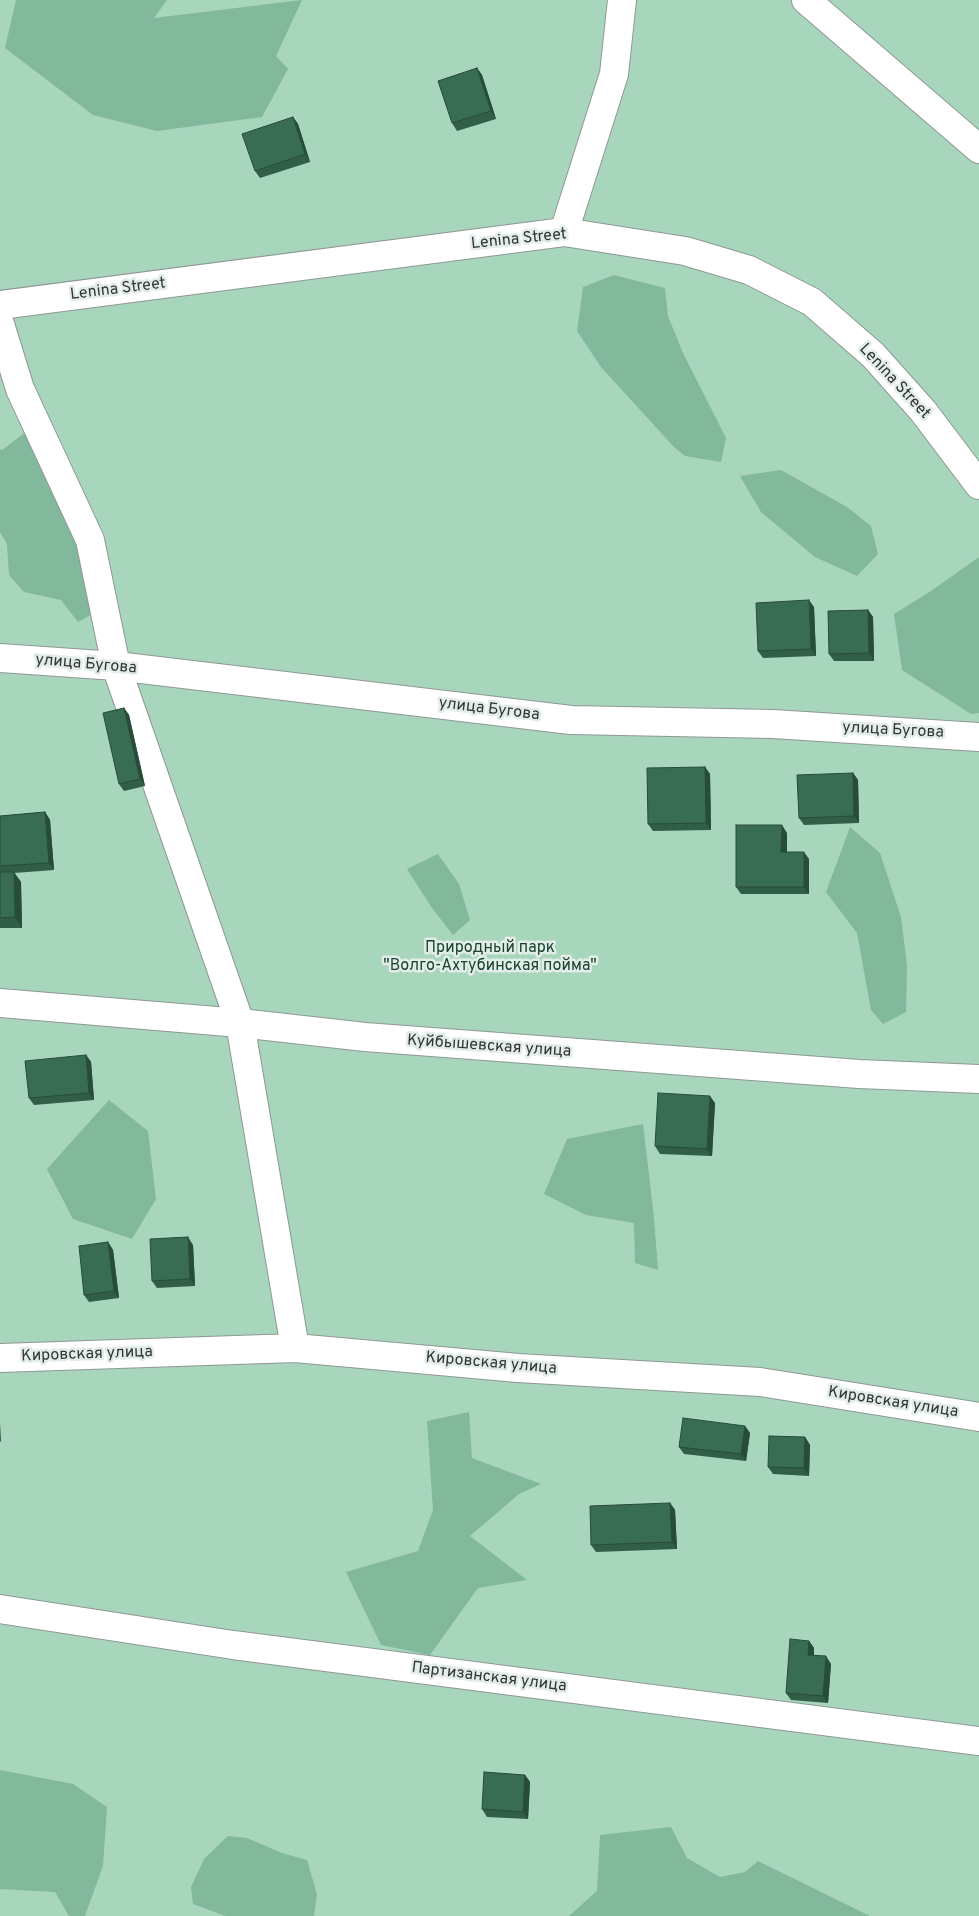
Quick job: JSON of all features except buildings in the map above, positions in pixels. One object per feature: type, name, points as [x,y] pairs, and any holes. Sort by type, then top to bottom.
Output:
[{"type":"street","points":[[564,232],[614,74],[622,0]]},
{"type":"street","points":[[806,0],[979,149]]},
{"type":"street","name":"Lenina Street","points":[[0,305],[564,232],[685,251],[749,270],[812,302],[873,355],[923,411],[979,485]]},
{"type":"street","points":[[0,324],[20,389],[90,540],[116,666],[240,1023],[295,1348]]},
{"type":"street","name":"улица Бугова","points":[[0,658],[116,666],[571,720],[773,724],[979,737]]},
{"type":"street","name":"Куйбышевская улица","points":[[0,1003],[240,1023],[365,1037],[859,1074],[979,1078]]},
{"type":"street","name":"Кировская улица","points":[[0,1358],[295,1348],[518,1368],[760,1382],[979,1417]]},
{"type":"street","name":"Партизанская улица","points":[[0,1609],[233,1645],[979,1741]]},
{"type":"green space","name":"Природный парк \"Волго-Ахтубинская пойма\"","points":[[0,0],[979,0],[979,1916],[0,1916]]},
{"type":"green space","points":[[16,0],[167,0],[154,18],[302,0],[276,56],[288,69],[262,117],[157,131],[93,115],[5,48]]},
{"type":"green space","points":[[614,275],[665,288],[668,316],[683,353],[726,438],[721,462],[685,456],[674,447],[601,367],[577,331],[583,287]]},
{"type":"green space","points":[[27,431],[56,466],[99,610],[78,622],[61,600],[24,592],[9,575],[7,544],[0,532],[0,449],[2,450]]},
{"type":"green space","points":[[781,470],[847,507],[871,526],[878,554],[857,576],[815,557],[761,512],[740,476]]},
{"type":"green space","points":[[979,557],[979,713],[971,714],[902,670],[894,614],[931,591]]},
{"type":"green space","points":[[850,827],[880,853],[901,917],[907,965],[906,1012],[883,1024],[871,1010],[857,933],[826,892]]},
{"type":"green space","points":[[438,854],[459,884],[470,920],[453,935],[432,908],[407,869]]},
{"type":"green space","points":[[109,1100],[148,1131],[156,1199],[132,1239],[73,1219],[47,1169]]},
{"type":"green space","points":[[643,1124],[658,1270],[635,1263],[634,1223],[586,1215],[544,1194],[567,1139]]},
{"type":"green space","points":[[469,1412],[472,1458],[541,1484],[519,1494],[470,1536],[527,1580],[478,1588],[430,1655],[381,1645],[346,1572],[418,1551],[433,1510],[427,1421]]},
{"type":"green space","points":[[0,1770],[73,1784],[107,1807],[103,1866],[85,1916],[69,1916],[55,1892],[0,1889]]},
{"type":"green space","points":[[671,1827],[687,1858],[720,1877],[745,1872],[758,1861],[870,1916],[569,1916],[597,1891],[600,1835]]},
{"type":"green space","points":[[228,1836],[247,1838],[282,1853],[307,1860],[317,1894],[314,1916],[225,1916],[193,1904],[191,1887],[204,1859]]}]
